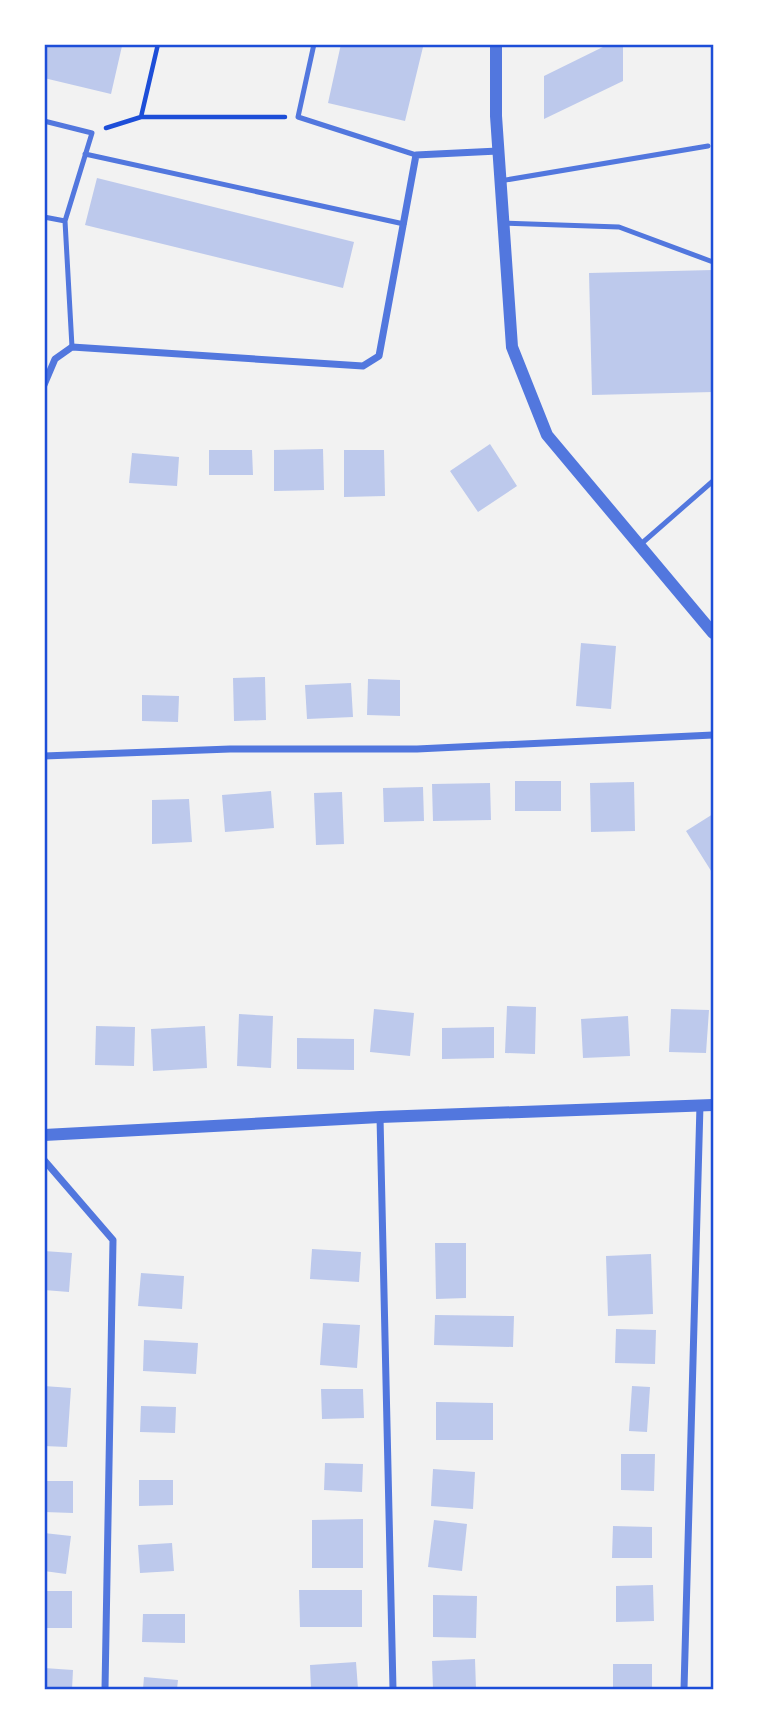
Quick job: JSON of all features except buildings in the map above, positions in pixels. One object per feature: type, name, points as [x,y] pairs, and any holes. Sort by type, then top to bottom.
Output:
[{"type":"street","points":[[496,44],[496,116],[512,347],[547,435],[713,634]]},
{"type":"street","points":[[44,385],[55,359],[72,347],[363,366],[379,356],[416,155],[498,151]]},
{"type":"street","points":[[44,756],[230,749],[417,749],[713,735]]},
{"type":"street","points":[[684,1689],[700,1105]]},
{"type":"street","points":[[44,1135],[380,1117],[713,1105]]},
{"type":"street","points":[[380,1117],[393,1689]]},
{"type":"street","points":[[44,1160],[113,1240],[105,1689]]},
{"type":"lane","points":[[314,44],[298,117],[416,155]]},
{"type":"lane","points":[[44,121],[92,132],[65,221],[72,347]]},
{"type":"lane","points":[[500,181],[708,146]]},
{"type":"lane","points":[[85,154],[404,224]]},
{"type":"lane","points":[[44,217],[65,221]]},
{"type":"lane","points":[[503,223],[619,228],[713,261]]},
{"type":"lane","points":[[639,546],[713,481]]},
{"type":"path","points":[[141,117],[158,44]]},
{"type":"path","points":[[92,132],[141,117],[298,117]]}]
